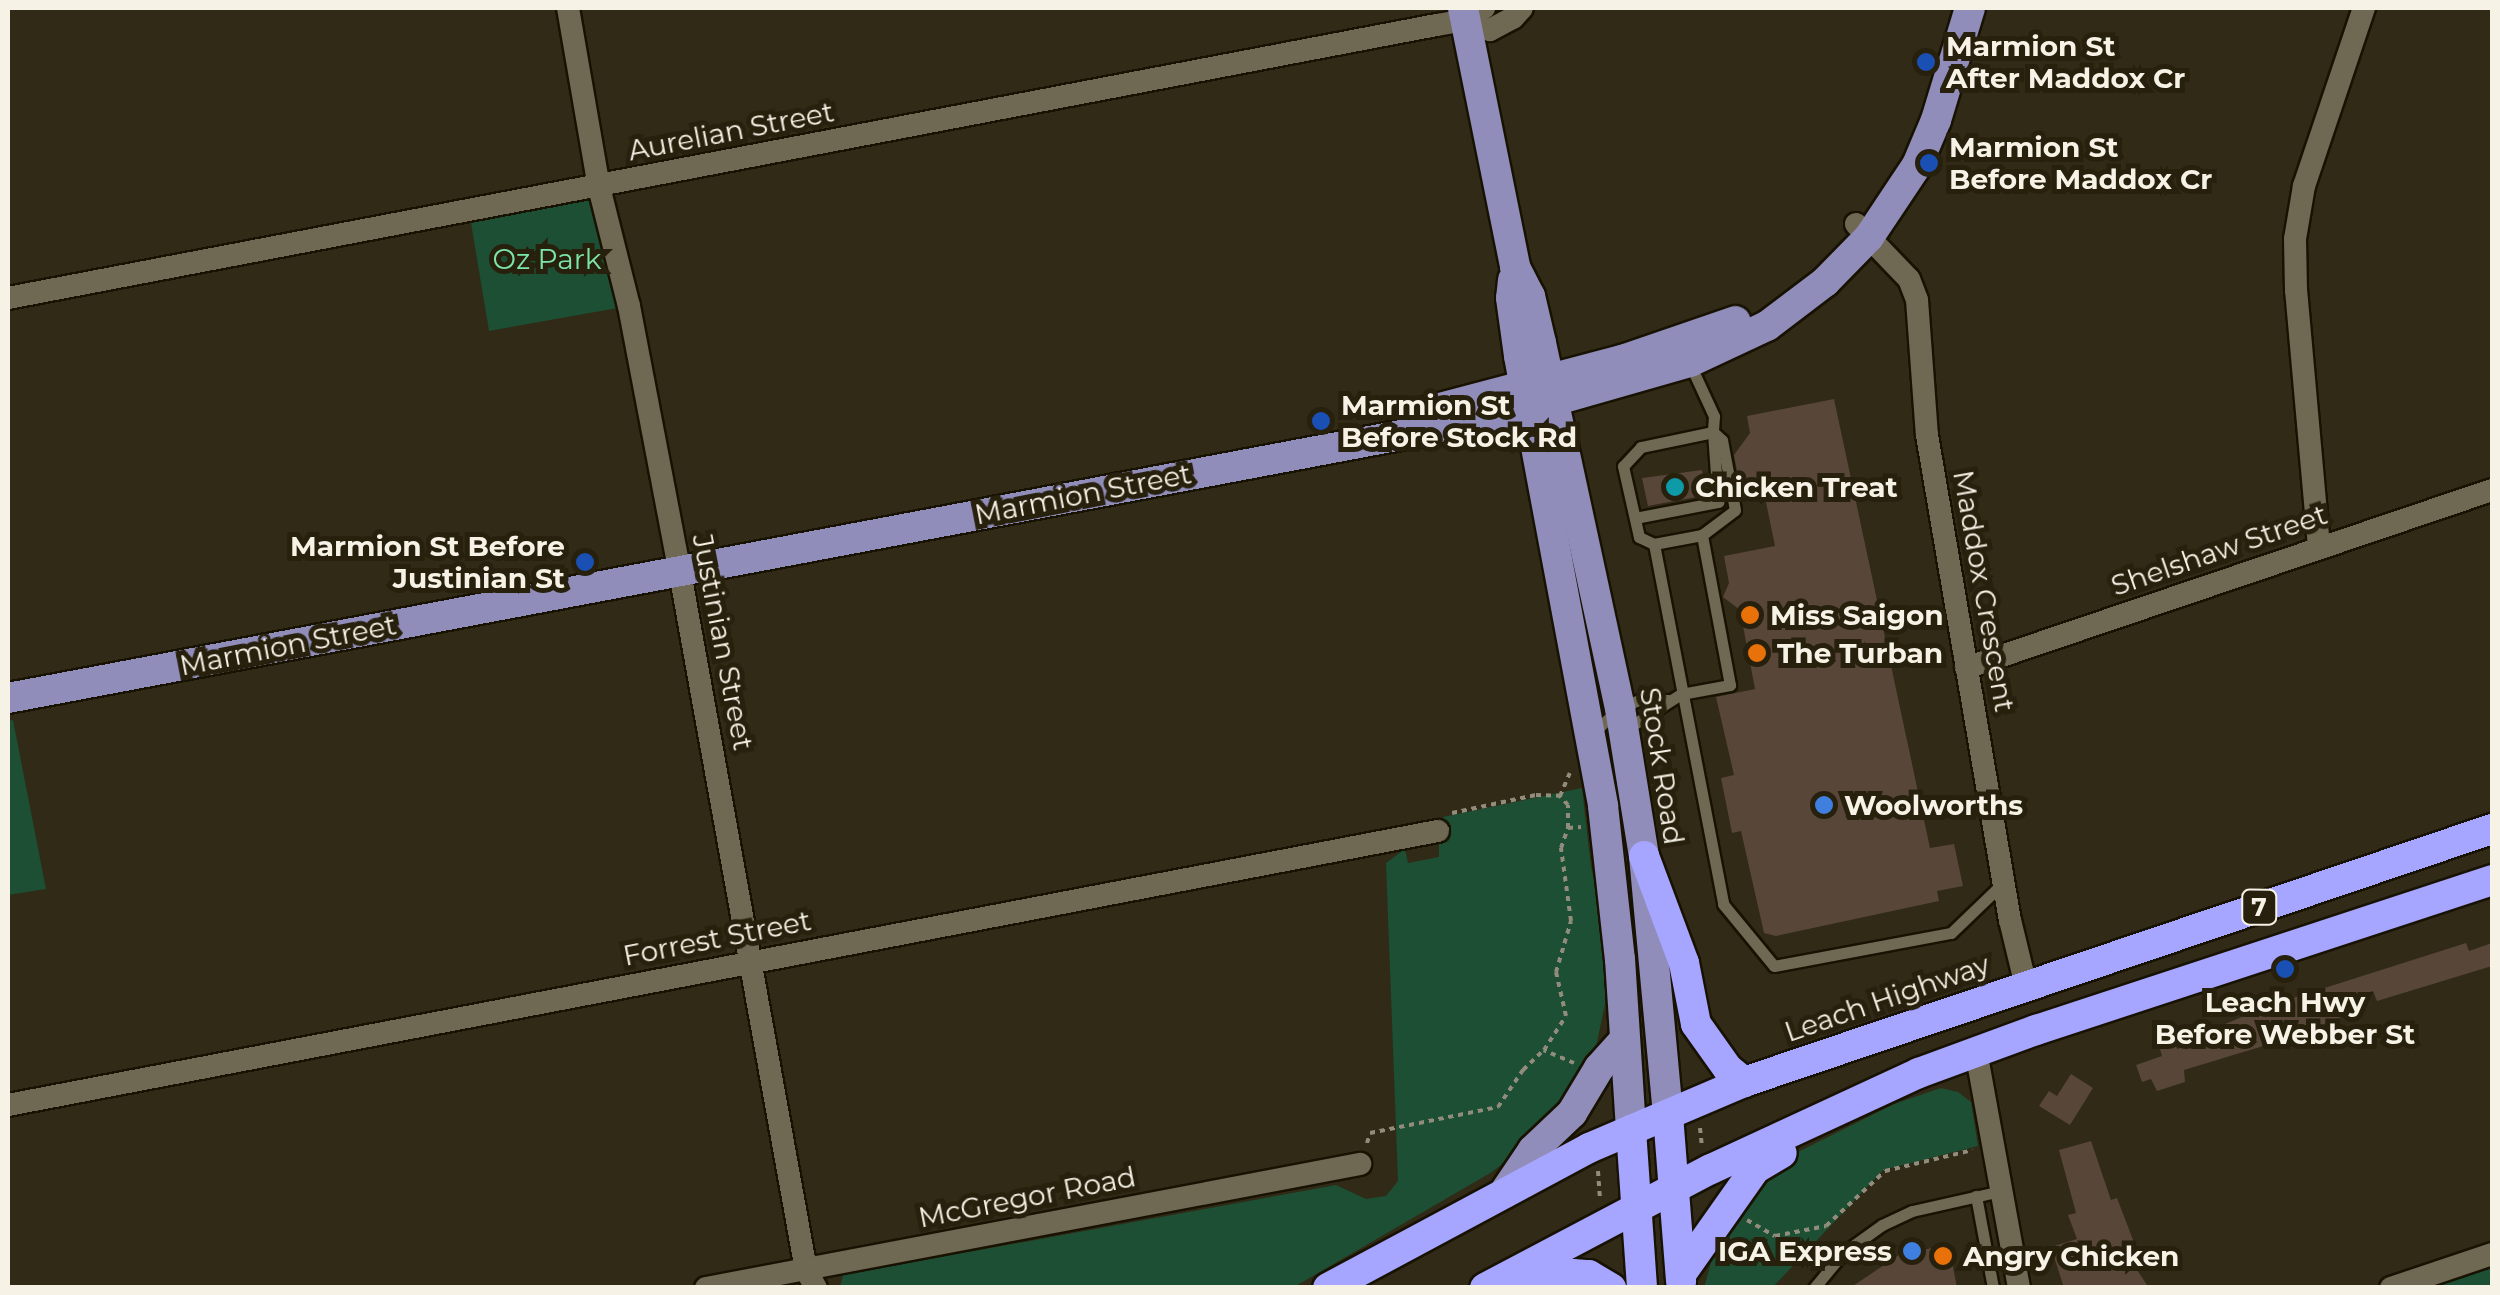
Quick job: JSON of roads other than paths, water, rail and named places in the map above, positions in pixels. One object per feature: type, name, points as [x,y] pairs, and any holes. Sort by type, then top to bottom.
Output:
[{"type":"highway","name":"Leach Highway","points":[[1328,1288],[1596,1145],[1744,1082],[2492,829]]},
{"type":"highway","points":[[1644,856],[1684,963],[1696,1024],[1728,1069],[1744,1082]]},
{"type":"highway","name":"7","points":[[1492,1284],[1703,1173],[1976,1051],[2492,880]]},
{"type":"highway","points":[[1681,1280],[1755,1169],[1819,1132],[1859,1100]]},
{"type":"highway","name":"Stock Road","points":[[1668,1114],[1681,1280]]},
{"type":"highway","name":"Stock Road","points":[[1631,1130],[1642,1288]]},
{"type":"highway","points":[[1492,1284],[1573,1274],[1589,1275],[1611,1288]]},
{"type":"main road","name":"Marmion Street","points":[[1863,230],[1903,155],[1953,8]]},
{"type":"main road","name":"Marmion Street","points":[[8,698],[1326,433],[1539,394],[1767,326],[1825,282],[1917,166],[1936,120],[1970,8]]},
{"type":"main road","name":"Stock Road","points":[[1471,12],[1515,267],[1530,296],[1539,394],[1609,844],[1631,1130]]},
{"type":"main road","name":"Stock Road","points":[[1539,394],[1622,720],[1644,856],[1668,1114]]},
{"type":"main road","name":"Marmion Street","points":[[8,681],[678,562]]},
{"type":"main road","points":[[1504,1193],[1533,1150],[1572,1114],[1599,1068],[1624,1040]]},
{"type":"street","name":"Justinian Street","points":[[568,8],[599,187],[628,306],[678,562],[811,1279]]},
{"type":"street","name":"Aurelian Street","points":[[8,298],[599,187],[1471,12],[1490,30],[1514,18],[1522,8]]},
{"type":"street","points":[[2320,546],[2296,291],[2295,239],[2304,186],[2364,8]]},
{"type":"street","name":"Maddox Crescent","points":[[1863,230],[1909,280],[1917,300],[1927,435],[2004,882],[2026,986]]},
{"type":"street","name":"Shelshaw Street","points":[[1966,668],[2492,490]]},
{"type":"street","name":"Forrest Street","points":[[8,1105],[1438,831]]},
{"type":"street","points":[[1976,1051],[2018,1288]]},
{"type":"street","name":"McGregor Road","points":[[706,1288],[811,1279],[1360,1164]]},
{"type":"street","points":[[2391,1288],[2492,1254]]},
{"type":"lane","points":[[1635,518],[1718,502],[1714,416],[1686,352]]},
{"type":"lane","points":[[1714,432],[1722,440],[1735,510],[1702,535],[1654,544],[1639,537],[1623,466],[1642,447],[1714,432]]},
{"type":"lane","points":[[1622,720],[1642,699],[1675,697],[1730,685],[1702,535]]},
{"type":"lane","points":[[1654,544],[1675,697],[1724,904],[1774,966],[1951,933],[2004,882]]},
{"type":"lane","points":[[1591,734],[1622,720],[1661,710],[1675,697]]},
{"type":"lane","points":[[1814,1288],[1843,1253],[1882,1225],[1912,1211],[2002,1192]]},
{"type":"lane","points":[[1976,1196],[1993,1288]]},
{"type":"place","name":"Marmion St After Maddox Cr","points":[[1926,62]]},
{"type":"place","name":"Marmion St Before Maddox Cr","points":[[1929,163]]},
{"type":"place","name":"Marmion St Before Stock Rd","points":[[1321,421]]},
{"type":"place","name":"Chicken Treat","points":[[1675,487]]},
{"type":"place","name":"Marmion St Before Justinian St","points":[[585,562]]},
{"type":"place","name":"Miss Saigon","points":[[1750,615]]},
{"type":"place","name":"The Turban","points":[[1757,653]]},
{"type":"place","name":"Woolworths","points":[[1824,805]]},
{"type":"place","name":"Leach Hwy Before Webber St","points":[[2285,969]]},
{"type":"place","name":"IGA Express","points":[[1912,1251]]},
{"type":"place","name":"Angry Chicken","points":[[1943,1256]]},
{"type":"park label","name":"Oz Park","points":[[547,259]]}]
